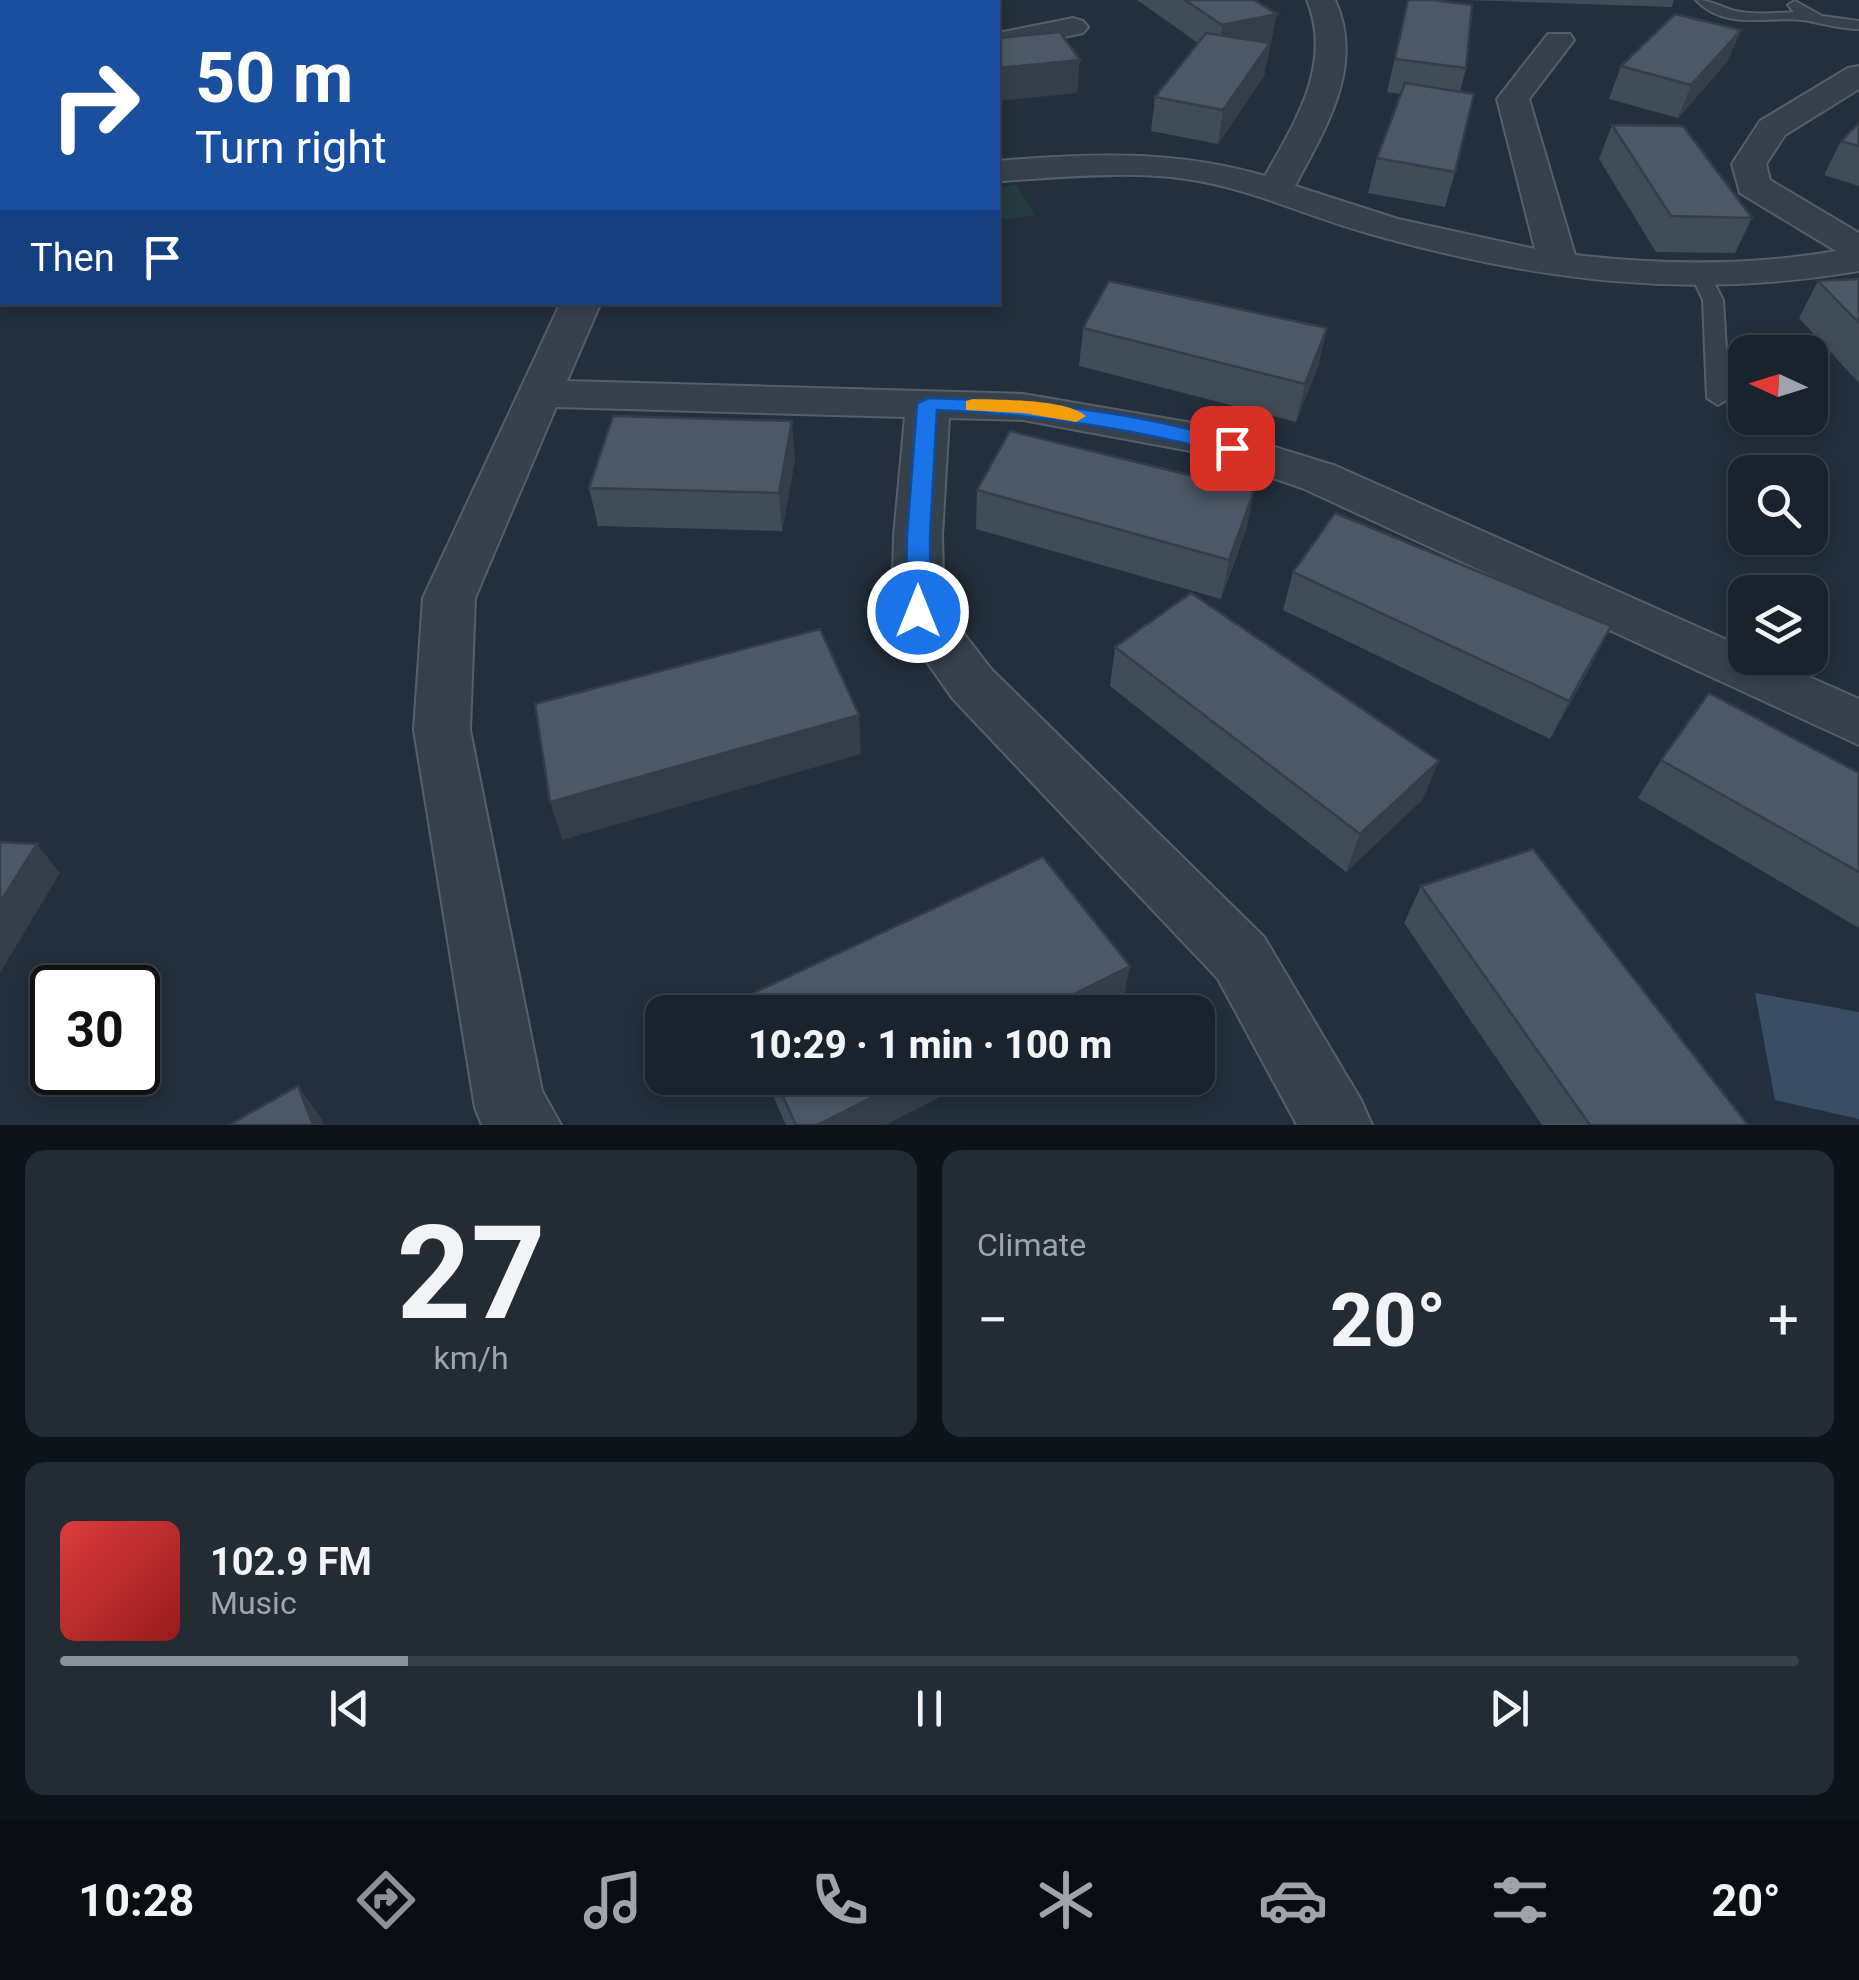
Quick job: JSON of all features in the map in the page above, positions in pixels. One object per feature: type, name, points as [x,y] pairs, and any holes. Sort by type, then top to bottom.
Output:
[{"type":"street","points":[[1274,192],[1324,96],[1334,42],[1321,0]]},
{"type":"street","points":[[1000,42],[1072,27]]},
{"type":"street","points":[[1558,40],[1513,99],[1558,265]]},
{"type":"street","points":[[1859,75],[1772,128],[1749,164],[1753,184],[1859,248]]},
{"type":"street","points":[[1000,171],[1107,164],[1211,172],[1384,227],[1506,258],[1668,278],[1786,271],[1859,259]]},
{"type":"street","points":[[525,1125],[510,1108],[442,730],[450,598],[580,305]]},
{"type":"street","points":[[541,393],[1023,407],[1204,439],[1319,478],[1859,722]]},
{"type":"street","points":[[928,404],[918,536],[918,612],[972,684],[1241,958],[1336,1125]]},
{"type":"lane","points":[[1702,0],[1720,12],[1737,15],[1806,16],[1830,24],[1859,25]]},
{"type":"lane","points":[[1791,0],[1806,16]]},
{"type":"lane","points":[[1702,277],[1713,300],[1718,398]]},
{"type":"green space","points":[[1016,184],[1035,215],[1000,220],[1000,188]]},
{"type":"water","points":[[1755,993],[1859,1012],[1859,1119],[1775,1100]]},
{"type":"building","points":[[1185,0],[1254,0],[1277,14],[1222,25]]},
{"type":"building","points":[[1408,0],[1472,5],[1466,68],[1395,59]]},
{"type":"building","points":[[1675,14],[1741,30],[1691,85],[1621,66]]},
{"type":"building","points":[[1060,32],[1080,60],[1000,68],[1000,38]]},
{"type":"building","points":[[1206,33],[1270,43],[1223,110],[1155,97]]},
{"type":"building","points":[[1405,83],[1474,94],[1455,172],[1377,158]]},
{"type":"building","points":[[1859,123],[1859,146],[1841,141]]},
{"type":"building","points":[[1612,125],[1683,126],[1752,218],[1671,216]]},
{"type":"building","points":[[1859,279],[1859,323],[1818,281]]},
{"type":"building","points":[[1109,281],[1327,328],[1305,384],[1083,328]]},
{"type":"building","points":[[613,416],[792,421],[779,493],[589,488]]},
{"type":"building","points":[[1010,431],[1254,491],[1229,560],[977,490]]},
{"type":"building","points":[[1335,513],[1611,626],[1569,701],[1293,572]]},
{"type":"building","points":[[1191,593],[1439,761],[1360,834],[1115,647]]},
{"type":"building","points":[[820,629],[859,715],[550,802],[535,704]]},
{"type":"building","points":[[1709,693],[1859,773],[1859,872],[1661,760]]},
{"type":"building","points":[[0,842],[37,844],[0,902]]},
{"type":"building","points":[[1533,849],[1748,1125],[1590,1125],[1421,886]]},
{"type":"building","points":[[1043,857],[1130,966],[1072,995],[750,995]]},
{"type":"building","points":[[298,1086],[313,1125],[229,1125]]},
{"type":"building","points":[[782,1095],[876,1095],[817,1125],[796,1125]]},
{"type":"slow traffic","points":[[973,405],[1023,407],[1076,416]]},
{"type":"route","points":[[918,612],[918,536],[928,404],[1023,407],[1204,439],[1232,448]]}]
